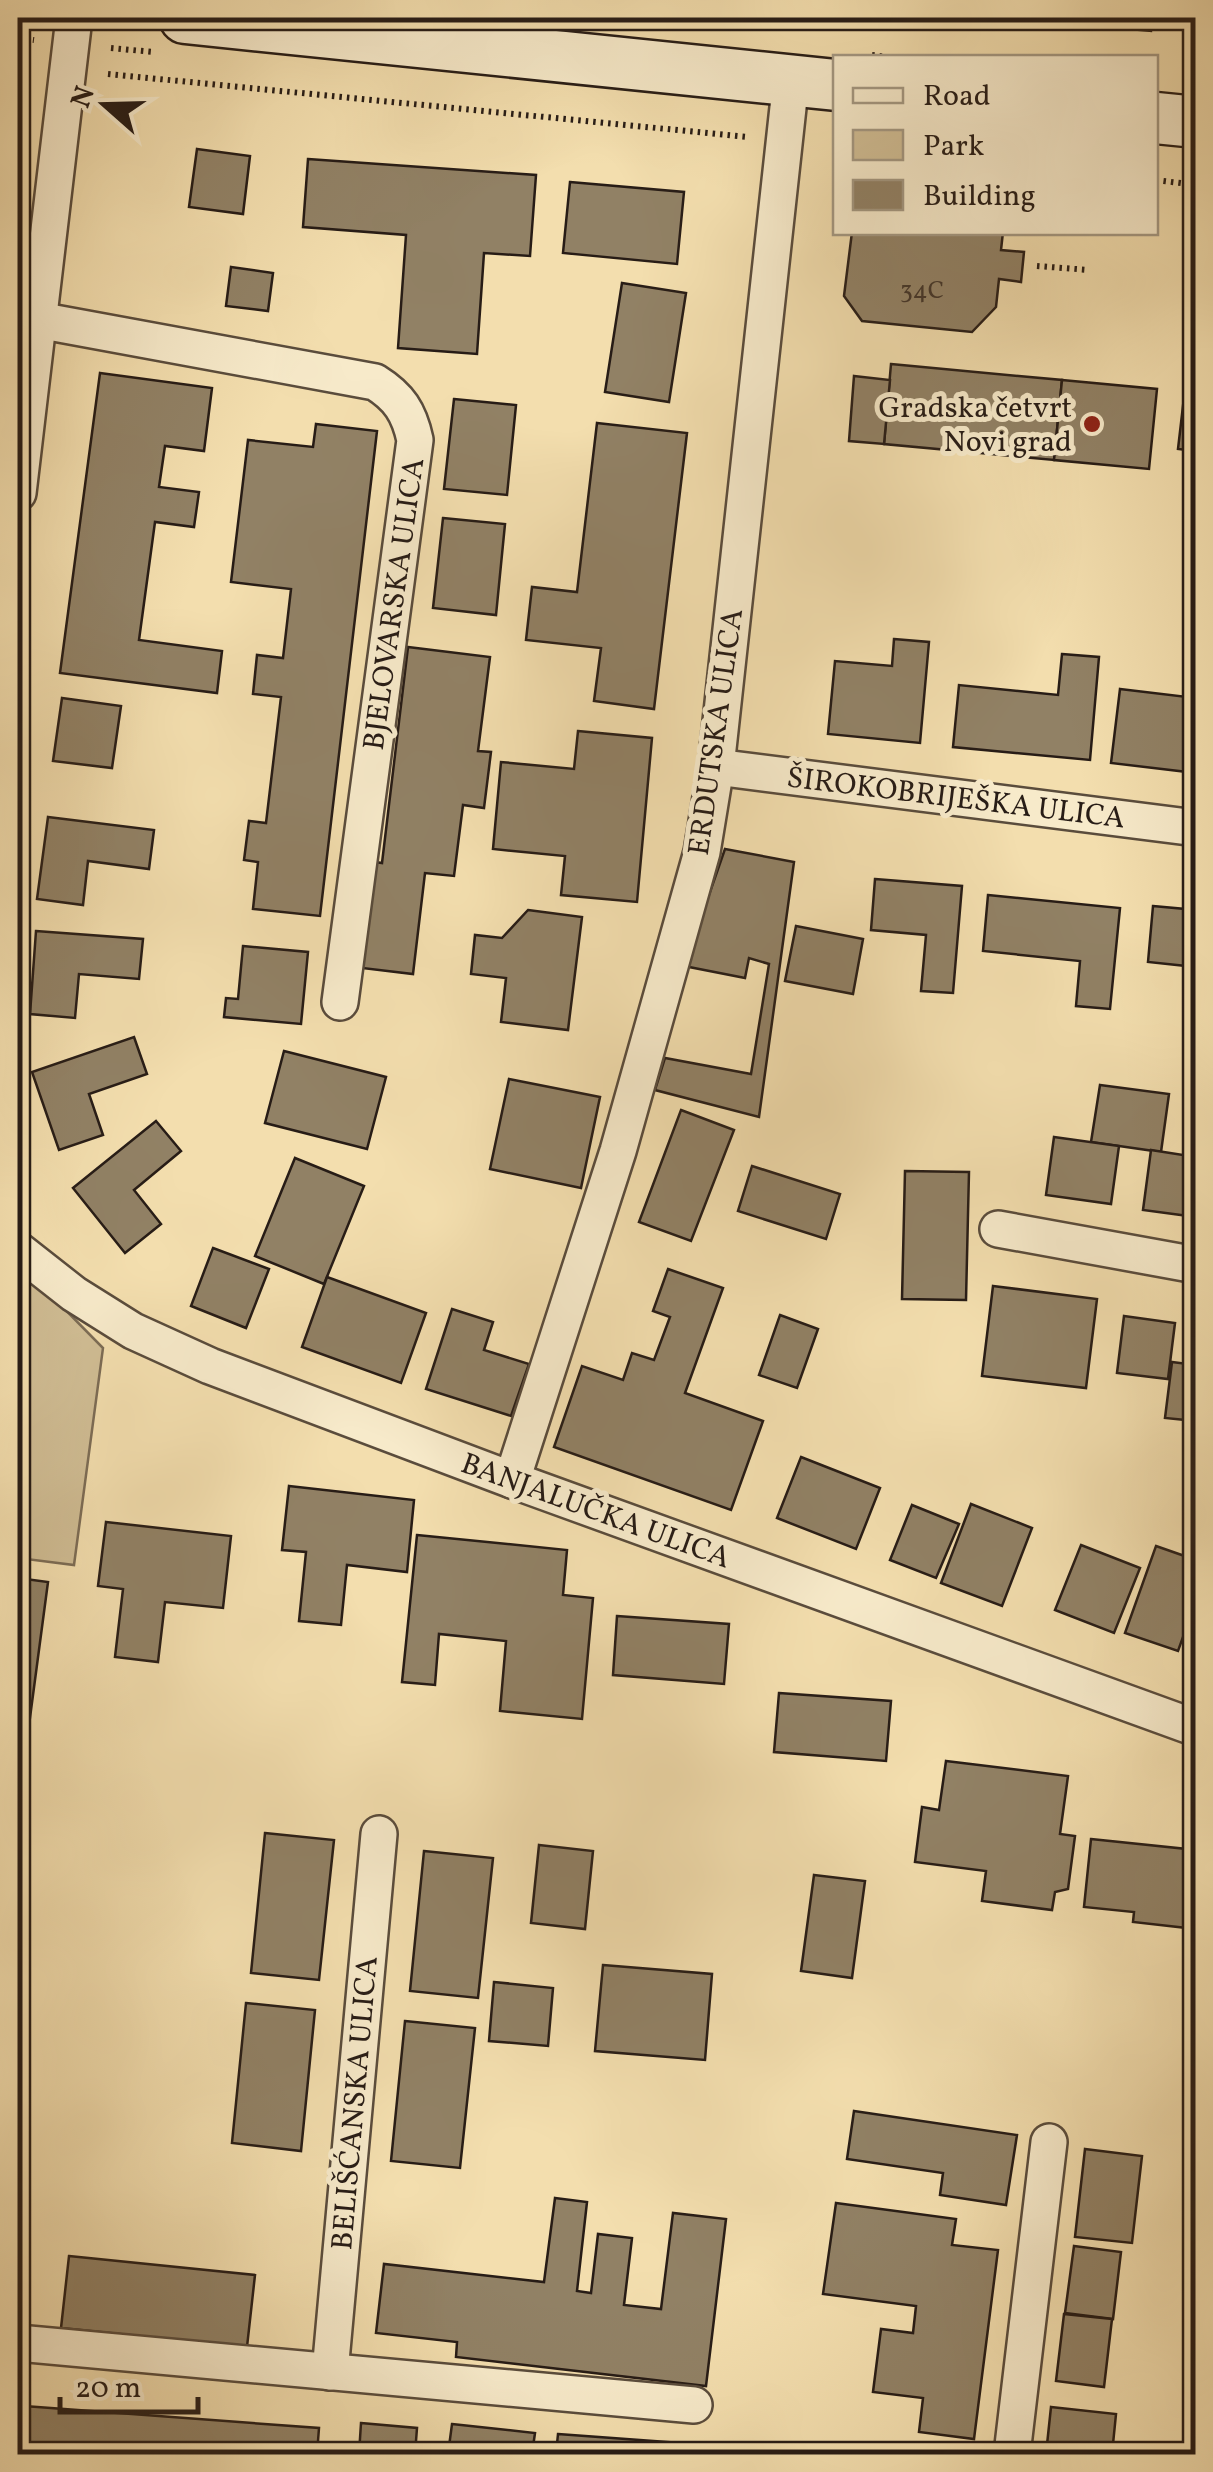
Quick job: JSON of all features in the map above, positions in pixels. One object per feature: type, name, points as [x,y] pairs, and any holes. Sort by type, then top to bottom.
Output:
[{"type":"main road","points":[[185,18],[813,83]]},
{"type":"main road","points":[[1158,118],[1196,122]]},
{"type":"street","points":[[18,493],[74,18]]},
{"type":"street","name":"ERDUTSKA ULICA","points":[[512,1480],[618,1151],[702,852],[716,767],[785,141],[813,83]]},
{"type":"street","name":"BJELOVARSKA ULICA","points":[[38,320],[375,382],[395,394],[410,417],[415,440],[340,1002]]},
{"type":"street","name":"ŠIROKOBRIJEŠKA ULICA","points":[[716,767],[1196,828]]},
{"type":"street","points":[[998,1229],[1196,1265]]},
{"type":"street","name":"BANJALUČKA ULICA","points":[[18,1250],[74,1294],[133,1332],[210,1366],[1196,1728]]},
{"type":"street","name":"BELIŠĆANSKA ULICA","points":[[330,2372],[379,1834]]},
{"type":"street","points":[[1012,2454],[1049,2142]]},
{"type":"street","points":[[18,2343],[694,2405]]},
{"type":"path","points":[[68,70],[785,141]]},
{"type":"path","points":[[1158,180],[1196,185]]},
{"type":"path","points":[[1037,266],[1090,270]]},
{"type":"green space","points":[[18,1267],[103,1348],[74,1565],[18,1558]]},
{"type":"building","points":[[1119,18],[1152,18],[1151,31],[1118,28]]},
{"type":"building","points":[[197,149],[250,156],[243,214],[189,207]]},
{"type":"building","points":[[308,159],[536,175],[530,256],[484,253],[477,354],[398,348],[406,235],[303,227]]},
{"type":"building","points":[[570,182],[684,192],[677,264],[563,253]]},
{"type":"building","points":[[852,235],[1003,235],[1001,250],[1024,252],[1021,282],[999,279],[996,307],[972,332],[862,321],[844,296]]},
{"type":"building","points":[[231,267],[273,273],[268,311],[226,306]]},
{"type":"building","points":[[622,283],[686,293],[669,402],[605,392]]},
{"type":"building","points":[[1196,294],[1196,451],[1178,449]]},
{"type":"building","points":[[891,364],[1062,380],[1054,460],[884,444]]},
{"type":"building","points":[[100,373],[212,388],[204,451],[165,446],[159,487],[199,492],[194,527],[155,522],[139,640],[222,651],[217,693],[60,673]]},
{"type":"building","points":[[854,376],[890,380],[884,444],[849,441]]},
{"type":"building","points":[[1062,380],[1157,389],[1149,469],[1054,460]]},
{"type":"building","points":[[454,399],[516,405],[507,495],[444,489]]},
{"type":"building","points":[[597,423],[687,433],[654,709],[594,701],[601,648],[526,640],[532,587],[577,592]]},
{"type":"building","points":[[316,424],[377,431],[320,916],[253,909],[258,862],[244,860],[249,821],[266,823],[281,697],[253,694],[257,655],[283,658],[291,589],[231,582],[248,440],[313,447]]},
{"type":"building","points":[[443,518],[505,524],[496,615],[433,608]]},
{"type":"building","points":[[894,639],[929,642],[920,743],[828,734],[835,661],[892,666]]},
{"type":"building","points":[[408,647],[490,657],[478,751],[491,752],[484,808],[463,805],[454,876],[425,873],[413,974],[362,968],[375,862],[382,863]]},
{"type":"building","points":[[1062,654],[1099,657],[1090,760],[953,747],[959,685],[1058,695]]},
{"type":"building","points":[[1120,689],[1196,698],[1196,773],[1111,763]]},
{"type":"building","points":[[62,698],[121,706],[112,768],[53,761]]},
{"type":"building","points":[[578,731],[652,738],[637,902],[561,895],[565,856],[493,849],[501,762],[574,769]]},
{"type":"building","points":[[48,817],[154,830],[149,869],[88,861],[83,905],[37,899]]},
{"type":"building","points":[[725,849],[794,862],[759,1117],[655,1090],[665,1058],[751,1074],[769,964],[749,958],[745,978],[684,966]]},
{"type":"building","points":[[875,879],[962,886],[953,993],[921,991],[926,935],[871,930]]},
{"type":"building","points":[[988,895],[1120,908],[1110,1009],[1076,1006],[1080,961],[983,951]]},
{"type":"building","points":[[1153,906],[1196,910],[1196,967],[1148,962]]},
{"type":"building","points":[[528,910],[582,917],[568,1030],[501,1022],[506,978],[471,974],[475,935],[502,938]]},
{"type":"building","points":[[796,926],[863,939],[853,994],[785,981]]},
{"type":"building","points":[[36,931],[143,939],[139,979],[79,974],[75,1018],[30,1014]]},
{"type":"building","points":[[243,946],[308,952],[301,1024],[224,1017],[226,998],[238,999]]},
{"type":"building","points":[[134,1037],[147,1074],[89,1094],[103,1135],[59,1150],[32,1072]]},
{"type":"building","points":[[284,1051],[386,1077],[367,1149],[265,1123]]},
{"type":"building","points":[[509,1079],[600,1097],[581,1188],[490,1169]]},
{"type":"building","points":[[1100,1085],[1169,1094],[1161,1152],[1091,1142]]},
{"type":"building","points":[[681,1110],[734,1130],[691,1241],[639,1222]]},
{"type":"building","points":[[156,1121],[181,1151],[134,1190],[161,1224],[125,1253],[73,1188]]},
{"type":"building","points":[[1054,1137],[1119,1146],[1111,1204],[1046,1195]]},
{"type":"building","points":[[1151,1150],[1196,1157],[1196,1217],[1143,1210]]},
{"type":"building","points":[[295,1158],[364,1186],[324,1284],[255,1256]]},
{"type":"building","points":[[752,1166],[840,1194],[826,1239],[738,1211]]},
{"type":"building","points":[[905,1171],[969,1172],[966,1300],[902,1299]]},
{"type":"building","points":[[213,1248],[269,1269],[246,1328],[191,1306]]},
{"type":"building","points":[[668,1269],[723,1288],[685,1393],[763,1421],[731,1510],[554,1447],[582,1366],[623,1380],[632,1353],[654,1360],[670,1317],[653,1311]]},
{"type":"building","points":[[327,1277],[426,1313],[401,1383],[302,1347]]},
{"type":"building","points":[[993,1286],[1097,1299],[1086,1388],[982,1376]]},
{"type":"building","points":[[452,1309],[493,1322],[484,1350],[529,1364],[511,1416],[426,1389]]},
{"type":"building","points":[[780,1315],[818,1329],[797,1388],[759,1375]]},
{"type":"building","points":[[1124,1316],[1175,1323],[1168,1379],[1117,1373]]},
{"type":"building","points":[[1172,1362],[1196,1365],[1196,1421],[1165,1418]]},
{"type":"building","points":[[801,1457],[880,1488],[856,1549],[777,1518]]},
{"type":"building","points":[[289,1486],[414,1500],[407,1572],[347,1565],[341,1625],[299,1621],[306,1552],[282,1550]]},
{"type":"building","points":[[971,1504],[1032,1528],[1002,1606],[941,1583]]},
{"type":"building","points":[[912,1505],[959,1524],[936,1578],[890,1560]]},
{"type":"building","points":[[106,1522],[231,1536],[223,1608],[165,1602],[158,1662],[115,1657],[123,1589],[98,1586]]},
{"type":"building","points":[[417,1535],[567,1550],[563,1595],[593,1598],[582,1719],[500,1711],[506,1641],[439,1634],[435,1685],[402,1682]]},
{"type":"building","points":[[1081,1545],[1140,1568],[1114,1633],[1055,1610]]},
{"type":"building","points":[[1156,1546],[1196,1560],[1196,1601],[1178,1651],[1125,1633]]},
{"type":"building","points":[[18,1578],[48,1582],[20,1793],[18,1793]]},
{"type":"building","points":[[617,1616],[729,1624],[724,1684],[613,1675]]},
{"type":"building","points":[[779,1693],[891,1701],[886,1761],[774,1752]]},
{"type":"building","points":[[946,1761],[1068,1776],[1060,1834],[1075,1836],[1068,1889],[1055,1892],[1052,1910],[982,1901],[986,1871],[915,1862],[922,1807],[939,1810]]},
{"type":"building","points":[[265,1833],[334,1840],[319,1980],[251,1973]]},
{"type":"building","points":[[1091,1839],[1196,1850],[1196,1929],[1133,1922],[1134,1912],[1084,1907]]},
{"type":"building","points":[[539,1845],[593,1851],[585,1929],[531,1923]]},
{"type":"building","points":[[424,1851],[493,1858],[478,1998],[410,1991]]},
{"type":"building","points":[[814,1875],[865,1881],[852,1978],[801,1971]]},
{"type":"building","points":[[603,1965],[712,1974],[705,2060],[595,2051]]},
{"type":"building","points":[[494,1982],[553,1988],[548,2046],[489,2041]]},
{"type":"building","points":[[246,2003],[315,2010],[301,2151],[232,2143]]},
{"type":"building","points":[[405,2021],[475,2028],[460,2168],[391,2161]]},
{"type":"building","points":[[854,2111],[1017,2135],[1006,2205],[940,2195],[943,2173],[847,2159]]},
{"type":"building","points":[[1085,2149],[1142,2156],[1132,2243],[1075,2237]]},
{"type":"building","points":[[555,2198],[587,2202],[577,2291],[591,2293],[598,2234],[632,2238],[624,2305],[661,2309],[673,2213],[726,2219],[706,2386],[456,2357],[457,2342],[376,2333],[384,2264],[544,2282]]},
{"type":"building","points":[[836,2203],[956,2219],[952,2245],[998,2250],[974,2439],[919,2432],[923,2398],[873,2392],[881,2329],[913,2333],[916,2306],[823,2294]]},
{"type":"building","points":[[1074,2246],[1121,2252],[1113,2319],[1065,2313]]},
{"type":"building","points":[[69,2256],[255,2275],[247,2347],[61,2328]]},
{"type":"building","points":[[1064,2314],[1112,2319],[1104,2387],[1056,2381]]},
{"type":"building","points":[[24,2406],[319,2428],[317,2454],[20,2454]]},
{"type":"building","points":[[1051,2407],[1116,2414],[1112,2454],[1046,2454]]},
{"type":"building","points":[[361,2423],[417,2428],[415,2454],[359,2454]]},
{"type":"building","points":[[452,2424],[535,2433],[532,2454],[448,2454]]},
{"type":"building","points":[[558,2434],[707,2445],[706,2454],[556,2454]]},
{"type":"place","name":"Gradska četvrt Novi grad","points":[[1092,424]]}]
